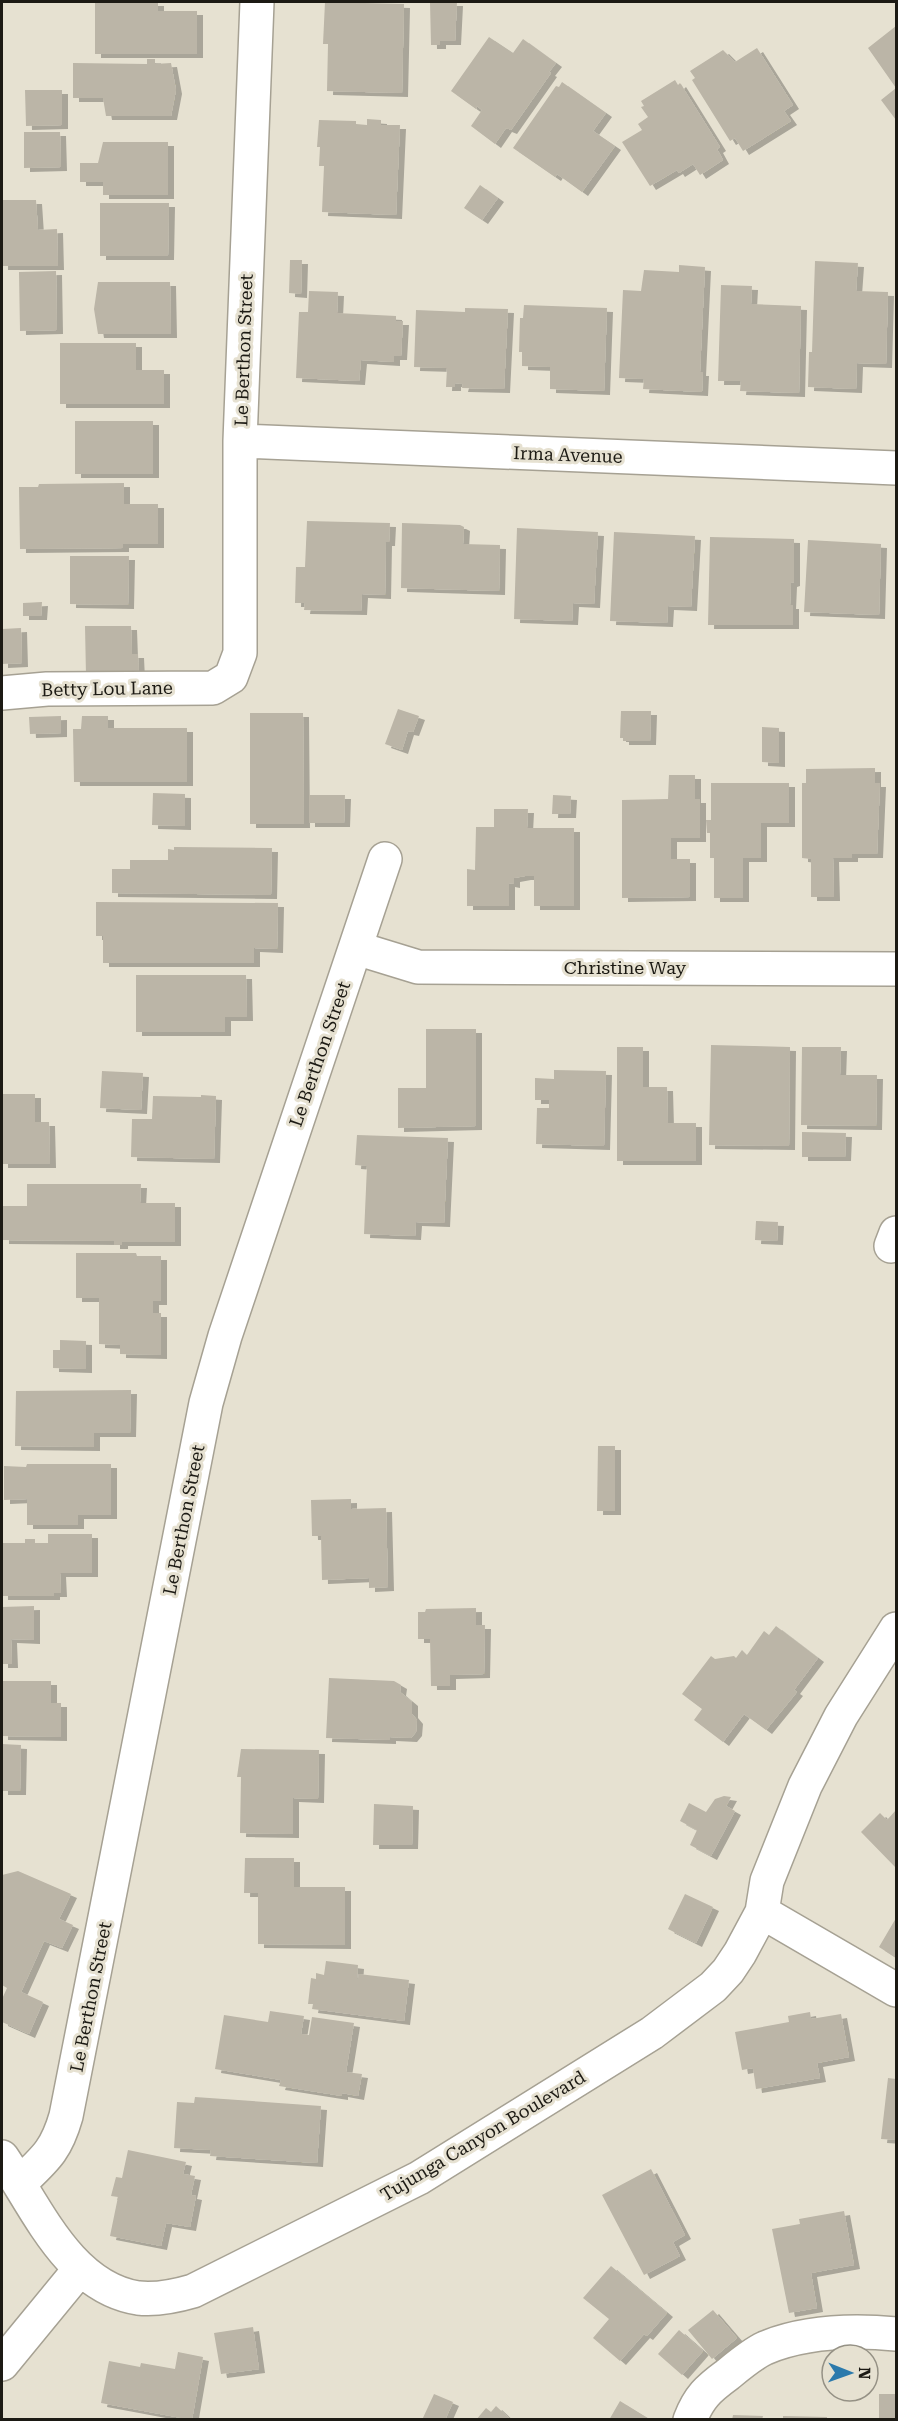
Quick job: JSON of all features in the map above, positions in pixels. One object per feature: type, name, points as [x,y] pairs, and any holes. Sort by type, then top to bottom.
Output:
[{"type":"street","name":"Le Berthon Street","points":[[213,688],[231,677],[240,653],[240,441],[257,2]]},
{"type":"street","name":"Irma Avenue","points":[[240,441],[897,468]]},
{"type":"street","name":"Betty Lou Lane","points":[[2,693],[47,689],[213,688]]},
{"type":"street","name":"Le Berthon Street","points":[[11,2170],[50,2155],[59,2139],[66,2116],[206,1403],[225,1336],[385,859]]},
{"type":"street","name":"Christine Way","points":[[356,948],[418,967],[897,969]]},
{"type":"street","points":[[897,1629],[841,1716],[805,1786],[767,1881],[762,1912],[897,1990]]},
{"type":"street","name":"Tujunga Canyon Boulevard","points":[[11,2170],[50,2231],[80,2269],[116,2291],[139,2298],[159,2298],[193,2291],[419,2178],[652,2033],[684,2011],[728,1971],[762,1912]]},
{"type":"street","points":[[2,2364],[80,2269]]},
{"type":"street","points":[[690,2420],[697,2402],[706,2391],[763,2349],[800,2337],[841,2332],[897,2334]]},
{"type":"building","points":[[95,2],[158,2],[158,11],[197,11],[197,54],[95,54]]},
{"type":"building","points":[[325,2],[404,4],[402,93],[327,91],[328,44],[323,44]]},
{"type":"building","points":[[430,2],[457,2],[455,41],[440,41],[440,45],[431,45]]},
{"type":"building","points":[[896,26],[896,88],[868,48]]},
{"type":"building","points":[[489,37],[513,53],[523,39],[556,63],[511,130],[506,128],[495,144],[471,126],[482,110],[477,106],[476,109],[451,91]]},
{"type":"building","points":[[757,48],[793,105],[784,111],[791,121],[743,151],[735,138],[730,141],[692,80],[695,78],[690,71],[723,50],[735,62]]},
{"type":"building","points":[[147,59],[155,59],[155,64],[171,63],[176,90],[171,116],[106,116],[103,98],[73,98],[73,63],[147,64]]},
{"type":"building","points":[[675,80],[678,85],[680,83],[720,147],[717,149],[723,160],[700,175],[693,164],[679,173],[677,170],[650,186],[622,142],[642,130],[638,124],[648,117],[641,107],[644,106],[641,101]]},
{"type":"building","points":[[562,82],[606,113],[593,131],[615,146],[582,192],[557,174],[555,177],[513,148],[556,86],[559,87]]},
{"type":"building","points":[[896,88],[896,120],[881,100]]},
{"type":"building","points":[[25,90],[62,90],[62,125],[26,126]]},
{"type":"building","points":[[367,119],[381,120],[381,125],[400,125],[396,215],[322,212],[324,166],[319,166],[320,147],[317,147],[319,120],[356,121],[356,124],[367,125]]},
{"type":"building","points":[[24,132],[60,132],[61,167],[24,168]]},
{"type":"building","points":[[103,142],[168,142],[168,195],[103,195],[103,182],[80,182],[80,163],[98,163]]},
{"type":"building","points":[[480,185],[498,198],[482,220],[464,208]]},
{"type":"building","points":[[3,200],[36,200],[38,230],[57,229],[58,266],[2,266]]},
{"type":"building","points":[[100,203],[169,203],[168,256],[100,256]]},
{"type":"building","points":[[290,260],[302,260],[301,294],[289,293]]},
{"type":"building","points":[[815,261],[858,263],[856,291],[888,292],[886,364],[857,363],[856,389],[808,387],[809,352],[812,352]]},
{"type":"building","points":[[679,265],[705,267],[700,372],[703,372],[702,392],[643,389],[644,379],[619,378],[623,290],[641,291],[644,270],[679,272]]},
{"type":"building","points":[[56,271],[57,330],[20,331],[19,272]]},
{"type":"building","points":[[98,282],[170,282],[171,334],[98,334],[94,309]]},
{"type":"building","points":[[721,285],[752,286],[751,304],[801,306],[799,393],[740,391],[741,381],[718,381]]},
{"type":"building","points":[[309,291],[338,292],[337,313],[396,316],[396,321],[403,321],[401,356],[394,356],[394,362],[361,360],[359,381],[296,378],[299,312],[308,312]]},
{"type":"building","points":[[524,305],[607,308],[604,391],[550,389],[550,367],[522,366],[522,352],[519,352],[520,318],[523,318]]},
{"type":"building","points":[[465,308],[508,309],[504,389],[462,388],[463,384],[455,383],[455,387],[446,387],[447,368],[414,367],[416,310],[465,312]]},
{"type":"building","points":[[60,343],[136,343],[136,370],[164,370],[164,404],[60,404]]},
{"type":"building","points":[[75,421],[153,421],[153,474],[75,474]]},
{"type":"building","points":[[124,483],[124,504],[158,504],[158,544],[123,544],[123,548],[20,549],[19,487],[38,487],[39,484]]},
{"type":"building","points":[[307,521],[390,523],[389,542],[386,542],[385,595],[362,594],[361,611],[304,610],[305,603],[295,603],[296,567],[305,567]]},
{"type":"building","points":[[402,523],[460,525],[464,527],[463,544],[500,545],[499,591],[401,588]]},
{"type":"building","points":[[517,528],[598,532],[594,604],[573,603],[572,621],[514,619]]},
{"type":"building","points":[[614,532],[695,536],[691,607],[668,606],[667,623],[610,621]]},
{"type":"building","points":[[710,537],[794,539],[794,582],[791,583],[790,605],[793,605],[793,625],[708,625]]},
{"type":"building","points":[[808,540],[881,544],[879,615],[804,612]]},
{"type":"building","points":[[70,556],[129,556],[128,605],[70,604]]},
{"type":"building","points":[[42,602],[41,616],[23,616],[23,603]]},
{"type":"building","points":[[85,626],[131,626],[132,654],[138,654],[139,675],[86,676]]},
{"type":"building","points":[[21,628],[22,663],[2,664],[2,629]]},
{"type":"building","points":[[398,709],[419,716],[413,732],[408,731],[402,750],[385,744]]},
{"type":"building","points":[[621,711],[651,711],[650,741],[623,741],[623,738],[620,738]]},
{"type":"building","points":[[250,713],[303,713],[304,824],[250,824]]},
{"type":"building","points":[[61,716],[61,733],[30,734],[29,717]]},
{"type":"building","points":[[82,716],[108,716],[108,728],[187,728],[187,782],[74,782],[73,729],[81,729]]},
{"type":"building","points":[[762,727],[779,728],[779,763],[762,762]]},
{"type":"building","points":[[875,768],[875,783],[880,783],[877,854],[852,854],[852,858],[833,858],[834,897],[811,897],[811,859],[802,858],[802,783],[806,783],[806,769]]},
{"type":"building","points":[[669,775],[695,775],[695,799],[700,799],[700,838],[671,838],[671,859],[690,859],[690,897],[622,898],[622,800],[668,799]]},
{"type":"building","points":[[711,783],[789,783],[789,823],[761,823],[761,858],[743,858],[743,898],[714,898],[714,858],[710,858],[710,833],[707,833],[706,820],[711,820]]},
{"type":"building","points":[[153,793],[185,794],[185,826],[152,825]]},
{"type":"building","points":[[309,795],[345,795],[344,823],[309,823]]},
{"type":"building","points":[[553,795],[571,796],[570,814],[552,814]]},
{"type":"building","points":[[494,809],[528,809],[527,828],[574,828],[574,906],[534,906],[534,876],[525,876],[514,878],[514,884],[509,883],[509,906],[467,906],[467,869],[475,870],[476,827],[494,827]]},
{"type":"building","points":[[174,847],[272,848],[271,895],[112,893],[112,869],[130,869],[130,860],[168,860],[168,849],[174,850]]},
{"type":"building","points":[[96,902],[278,903],[277,949],[254,948],[254,963],[103,963],[103,936],[96,936]]},
{"type":"building","points":[[136,975],[246,975],[247,1017],[225,1017],[225,1032],[136,1032]]},
{"type":"building","points":[[426,1029],[476,1029],[476,1126],[398,1128],[398,1088],[426,1088]]},
{"type":"building","points":[[711,1045],[790,1047],[789,1146],[709,1145]]},
{"type":"building","points":[[617,1047],[643,1047],[643,1087],[667,1087],[668,1123],[696,1123],[696,1161],[617,1161]]},
{"type":"building","points":[[802,1047],[841,1047],[840,1075],[877,1075],[876,1126],[801,1125]]},
{"type":"building","points":[[554,1070],[606,1071],[604,1146],[536,1144],[537,1108],[549,1108],[549,1100],[535,1100],[535,1078],[554,1079]]},
{"type":"building","points":[[102,1071],[143,1073],[141,1110],[100,1108]]},
{"type":"building","points":[[2,1094],[35,1094],[35,1122],[49,1122],[50,1164],[2,1164]]},
{"type":"building","points":[[201,1095],[216,1096],[214,1159],[131,1157],[132,1119],[152,1119],[153,1096],[201,1097]]},
{"type":"building","points":[[802,1132],[846,1133],[845,1157],[802,1157]]},
{"type":"building","points":[[357,1135],[448,1138],[444,1223],[416,1222],[415,1236],[364,1234],[367,1166],[355,1165]]},
{"type":"building","points":[[27,1184],[141,1184],[140,1203],[175,1203],[175,1242],[122,1242],[122,1245],[114,1245],[114,1241],[3,1240],[3,1206],[27,1206]]},
{"type":"building","points":[[756,1221],[778,1222],[777,1241],[755,1240]]},
{"type":"building","points":[[76,1253],[136,1253],[137,1256],[161,1256],[161,1301],[153,1301],[153,1313],[161,1313],[161,1355],[120,1354],[120,1345],[99,1344],[99,1298],[76,1298]]},
{"type":"building","points":[[60,1340],[86,1341],[86,1369],[53,1368],[53,1350],[60,1350]]},
{"type":"building","points":[[131,1390],[130,1433],[94,1433],[94,1447],[15,1446],[16,1391]]},
{"type":"building","points":[[598,1446],[615,1446],[615,1511],[597,1511]]},
{"type":"building","points":[[27,1464],[111,1464],[111,1515],[78,1515],[78,1525],[27,1525],[27,1499],[4,1500],[4,1466],[26,1467]]},
{"type":"building","points":[[351,1499],[351,1509],[386,1508],[388,1587],[369,1588],[369,1578],[322,1580],[321,1536],[312,1536],[311,1500]]},
{"type":"building","points":[[48,1534],[92,1534],[92,1573],[60,1573],[61,1593],[54,1593],[54,1596],[2,1596],[2,1543],[25,1543],[25,1539],[35,1539],[35,1543],[48,1543]]},
{"type":"building","points":[[34,1606],[34,1640],[11,1639],[12,1664],[2,1664],[2,1607]]},
{"type":"building","points":[[476,1608],[476,1625],[485,1625],[484,1674],[450,1675],[450,1686],[431,1686],[430,1639],[418,1639],[418,1612],[425,1612],[426,1609]]},
{"type":"building","points":[[776,1626],[818,1658],[794,1690],[797,1692],[766,1730],[744,1714],[723,1742],[694,1720],[702,1709],[682,1694],[711,1656],[715,1659],[734,1656],[736,1658],[742,1650],[747,1655],[764,1631],[769,1635]]},
{"type":"building","points":[[329,1678],[394,1681],[401,1685],[400,1692],[412,1702],[412,1714],[417,1720],[416,1732],[411,1738],[390,1737],[390,1740],[326,1738]]},
{"type":"building","points":[[2,1681],[51,1681],[51,1703],[61,1703],[61,1737],[2,1736]]},
{"type":"building","points":[[2,1744],[21,1745],[20,1791],[2,1791]]},
{"type":"building","points":[[241,1749],[319,1750],[318,1799],[293,1798],[293,1834],[240,1833],[241,1777],[237,1777]]},
{"type":"building","points":[[724,1796],[731,1797],[726,1806],[735,1811],[711,1856],[690,1845],[697,1830],[680,1821],[689,1803],[706,1812],[715,1799]]},
{"type":"building","points":[[374,1804],[413,1806],[412,1845],[373,1845]]},
{"type":"building","points":[[896,1810],[896,1868],[861,1832],[880,1813],[887,1820]]},
{"type":"building","points":[[245,1858],[294,1858],[294,1887],[345,1887],[345,1945],[258,1944],[258,1893],[244,1893]]},
{"type":"building","points":[[18,1871],[71,1894],[59,1919],[73,1925],[62,1948],[44,1941],[21,1992],[43,2002],[29,2034],[2,2022],[2,1999],[7,1988],[2,1985],[2,1875]]},
{"type":"building","points":[[685,1894],[713,1907],[696,1943],[668,1929]]},
{"type":"building","points":[[896,1918],[896,1958],[879,1947]]},
{"type":"building","points":[[326,1961],[358,1965],[357,1979],[359,1974],[409,1980],[404,2021],[312,2009],[313,2004],[308,2004],[311,1978],[316,1979],[316,1973],[324,1975]]},
{"type":"building","points":[[270,2011],[304,2016],[301,2034],[309,2035],[312,2017],[354,2023],[346,2072],[362,2074],[358,2096],[342,2093],[342,2096],[279,2086],[281,2080],[215,2069],[224,2015],[268,2022]]},
{"type":"building","points":[[810,2012],[811,2019],[841,2014],[849,2057],[817,2063],[820,2078],[756,2089],[753,2068],[742,2070],[735,2032],[789,2022],[788,2016]]},
{"type":"building","points":[[888,2078],[896,2079],[896,2140],[881,2139]]},
{"type":"building","points":[[195,2097],[321,2106],[317,2163],[210,2156],[211,2150],[174,2148],[177,2102],[194,2103]]},
{"type":"building","points":[[128,2150],[186,2162],[183,2174],[195,2176],[191,2195],[196,2196],[190,2227],[166,2223],[161,2246],[110,2236],[118,2197],[111,2196],[116,2177],[122,2178]]},
{"type":"building","points":[[651,2169],[685,2235],[673,2242],[680,2256],[644,2275],[602,2195]]},
{"type":"building","points":[[844,2211],[854,2265],[811,2273],[817,2308],[789,2313],[772,2229],[800,2224],[799,2219]]},
{"type":"building","points":[[611,2266],[667,2313],[647,2336],[644,2334],[620,2361],[593,2338],[609,2319],[583,2298]]},
{"type":"building","points":[[713,2310],[737,2338],[712,2359],[688,2330]]},
{"type":"building","points":[[253,2327],[259,2369],[221,2374],[214,2333]]},
{"type":"building","points":[[679,2330],[703,2351],[682,2375],[658,2354]]},
{"type":"building","points":[[178,2352],[203,2357],[192,2420],[101,2403],[109,2361],[140,2367],[141,2363],[175,2369]]},
{"type":"building","points":[[434,2394],[453,2402],[445,2420],[422,2420]]},
{"type":"building","points":[[880,2394],[896,2394],[896,2420],[879,2420]]},
{"type":"building","points":[[620,2401],[651,2420],[609,2420]]},
{"type":"building","points":[[496,2406],[511,2420],[476,2420],[486,2408],[491,2412]]},
{"type":"building","points":[[733,2415],[763,2416],[762,2420],[732,2420]]},
{"type":"building","points":[[783,2416],[827,2417],[827,2420],[783,2420]]}]
